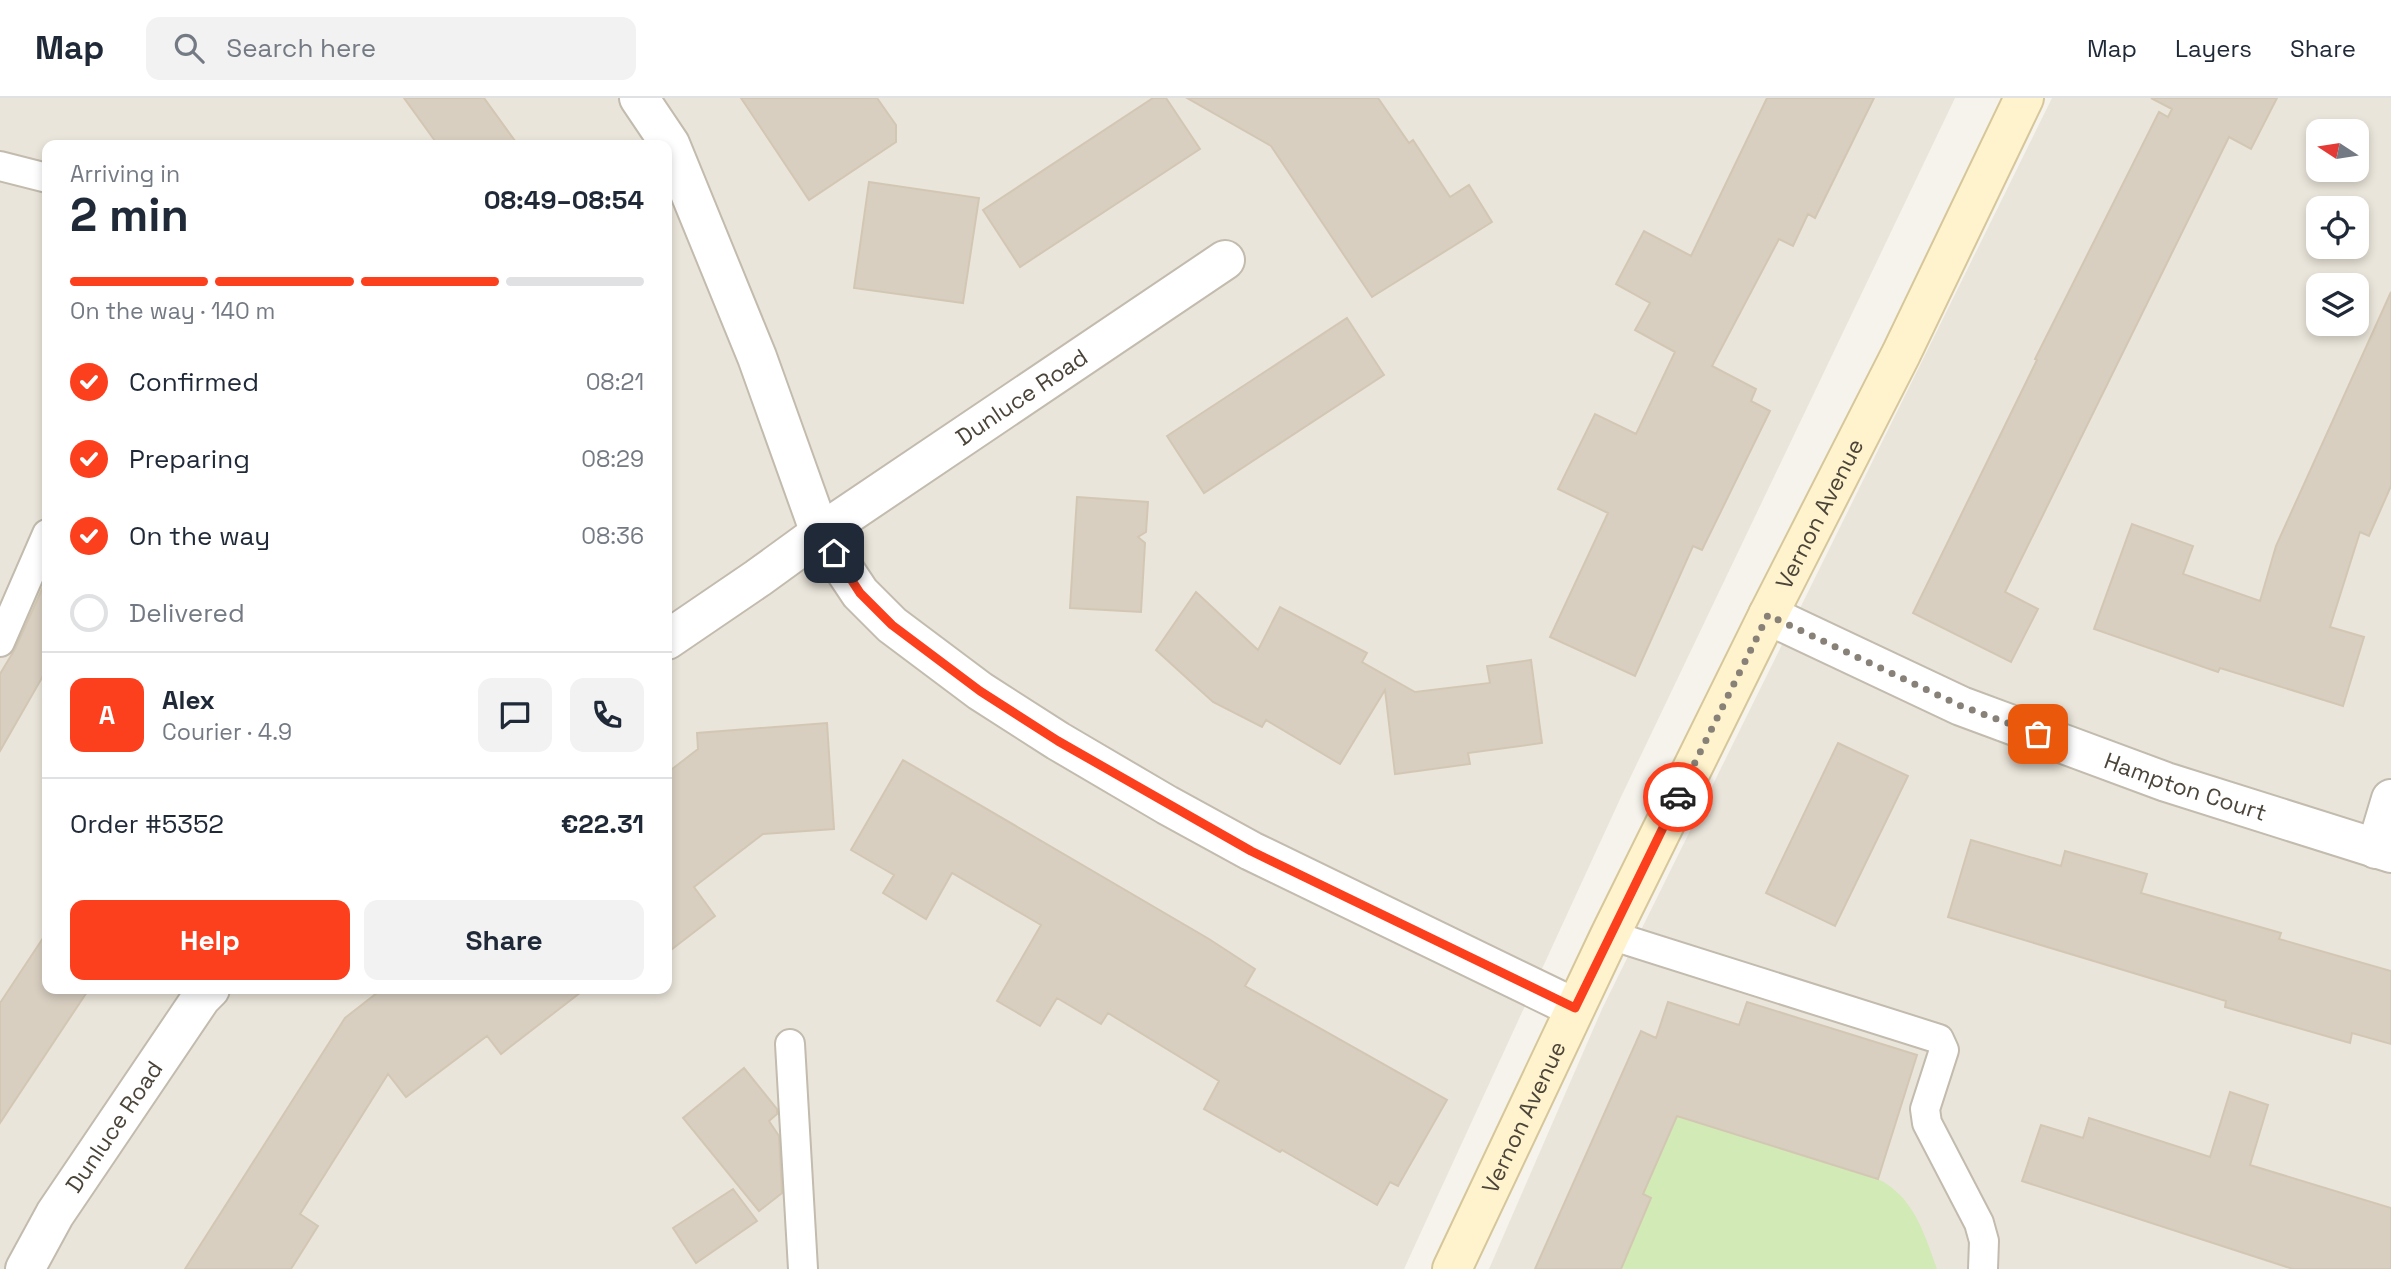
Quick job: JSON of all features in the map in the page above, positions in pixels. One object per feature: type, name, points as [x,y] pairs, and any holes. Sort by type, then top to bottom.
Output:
[{"type":"street","points":[[639,98],[667,140]]},
{"type":"street","name":"Vernon Avenue","points":[[1452,1269],[1610,936],[1768,615],[1884,389],[2024,98]]},
{"type":"street","points":[[672,148],[757,357],[820,533],[860,593],[892,625],[980,691],[1058,741],[1251,851],[1575,1008]]},
{"type":"street","name":"Dunluce Road","points":[[672,636],[1225,260]]},
{"type":"street","name":"Hampton Court","points":[[1768,615],[1961,706],[2165,782],[2384,851],[2391,799]]},
{"type":"street","name":"Dunluce Road","points":[[25,1269],[55,1214],[205,994]]},
{"type":"lane","points":[[0,166],[42,177]]},
{"type":"lane","points":[[0,642],[42,545]]},
{"type":"lane","points":[[1610,936],[1939,1039],[1944,1050],[1925,1109],[1927,1123],[1979,1223],[1984,1241],[1983,1269]]},
{"type":"lane","points":[[790,1044],[803,1269]]},
{"type":"shaded area","points":[[0,98],[1955,98],[1621,797],[1404,1269],[0,1269]]},
{"type":"shaded area","points":[[2052,98],[2391,98],[2391,1269],[1489,1269],[1602,1009]]},
{"type":"green space","points":[[1677,1116],[1878,1179],[1901,1196],[1909,1206],[1922,1229],[1937,1269],[1616,1269],[1651,1198],[1643,1194]]},
{"type":"building","points":[[404,98],[484,98],[514,140],[434,140]]},
{"type":"building","points":[[741,98],[877,98],[896,125],[896,142],[809,200]]},
{"type":"building","points":[[1153,98],[1166,98],[1200,149],[1020,267],[983,210]]},
{"type":"building","points":[[1187,98],[1378,98],[1409,143],[1413,140],[1450,197],[1469,185],[1492,222],[1372,297],[1271,146]]},
{"type":"building","points":[[1767,98],[1874,98],[1815,218],[1808,214],[1793,246],[1779,239],[1712,366],[1756,389],[1751,401],[1770,411],[1702,550],[1693,546],[1635,676],[1550,637],[1608,513],[1558,489],[1595,414],[1636,434],[1675,352],[1635,330],[1650,303],[1616,284],[1644,231],[1691,256]]},
{"type":"building","points":[[2151,98],[2277,98],[2251,149],[2229,137],[2005,592],[2038,609],[2011,662],[1913,613],[2037,360],[2035,359],[2159,112],[2168,117],[2172,109]]},
{"type":"building","points":[[869,182],[979,198],[963,303],[854,288]]},
{"type":"building","points":[[2391,292],[2391,486],[2369,536],[2360,532],[2330,627],[2364,637],[2343,706],[2220,668],[2218,672],[2094,629],[2132,524],[2193,546],[2183,574],[2260,601],[2276,546]]},
{"type":"building","points":[[1347,318],[1384,375],[1204,493],[1167,436]]},
{"type":"building","points":[[1077,497],[1148,502],[1146,532],[1138,537],[1145,543],[1141,612],[1070,608]]},
{"type":"building","points":[[42,589],[42,678],[0,751],[0,674],[15,649]]},
{"type":"building","points":[[1196,592],[1258,650],[1280,607],[1367,653],[1362,662],[1415,692],[1490,683],[1487,666],[1531,660],[1542,743],[1468,753],[1470,764],[1395,774],[1385,690],[1340,764],[1266,720],[1262,727],[1213,702],[1156,650]]},
{"type":"building","points":[[827,723],[834,829],[763,834],[694,887],[715,916],[672,949],[672,769],[698,749],[697,733]]},
{"type":"building","points":[[1838,743],[1908,776],[1835,926],[1766,893]]},
{"type":"building","points":[[903,760],[1209,939],[1255,969],[1245,986],[1447,1100],[1398,1186],[1390,1182],[1377,1205],[1204,1109],[1219,1081],[1108,1013],[1101,1024],[1057,998],[1040,1026],[997,1001],[1041,925],[952,873],[926,919],[883,893],[894,875],[851,850]]},
{"type":"building","points":[[1971,840],[2061,866],[2065,851],[2147,874],[2141,893],[2281,933],[2279,939],[2391,971],[2391,1044],[2352,1033],[2350,1043],[2225,1007],[2226,1001],[1948,917]]},
{"type":"building","points":[[42,940],[42,994],[86,994],[0,1123],[0,1003]]},
{"type":"building","points":[[376,994],[579,994],[501,1054],[487,1036],[406,1097],[388,1074],[300,1214],[318,1226],[291,1269],[185,1269],[345,1018]]},
{"type":"building","points":[[1668,1002],[1739,1025],[1747,1002],[1917,1055],[1878,1179],[1677,1116],[1643,1194],[1651,1198],[1621,1269],[1535,1269],[1641,1031],[1656,1038]]},
{"type":"building","points":[[744,1068],[777,1109],[777,1114],[769,1121],[779,1136],[782,1193],[759,1211],[683,1118]]},
{"type":"building","points":[[2230,1092],[2268,1105],[2250,1165],[2391,1208],[2391,1269],[2293,1269],[2022,1181],[2041,1125],[2083,1138],[2089,1118],[2210,1157]]},
{"type":"building","points":[[733,1189],[757,1221],[696,1263],[673,1228]]},
{"type":"way so far","points":[[1678,797],[1768,615],[1961,706],[2038,734]]},
{"type":"route","points":[[834,553],[860,593],[892,625],[980,691],[1058,741],[1251,851],[1575,1008],[1678,797]]}]
